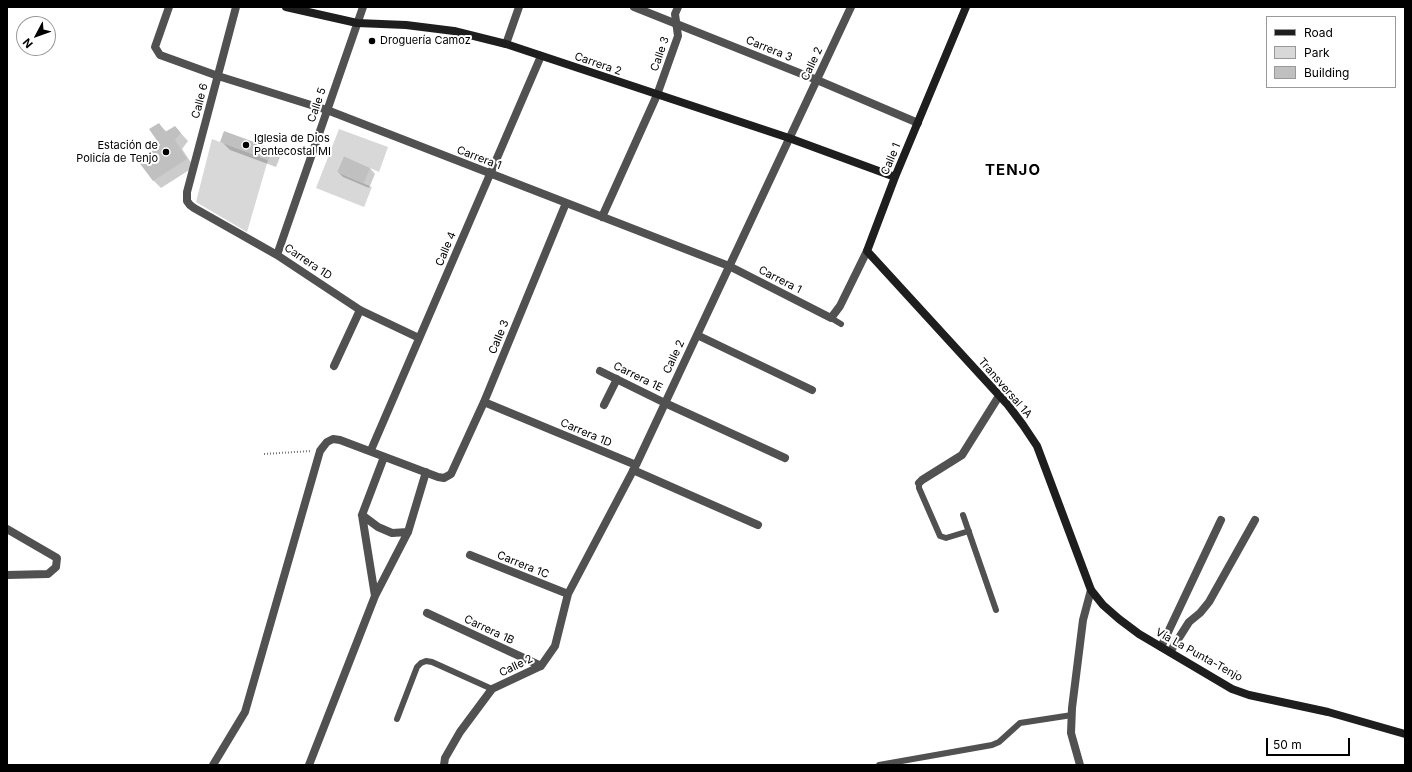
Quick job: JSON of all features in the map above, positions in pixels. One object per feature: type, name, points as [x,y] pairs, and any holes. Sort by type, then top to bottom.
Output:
[{"type":"main road","name":"Carrera 2","points":[[289,7],[357,23],[406,25],[447,30],[506,44],[789,138],[895,177]]},
{"type":"main road","name":"Calle 1","points":[[867,251],[895,177],[966,7]]},
{"type":"main road","name":"Transversal 1A","points":[[867,251],[1024,425],[1037,446],[1091,590]]},
{"type":"main road","name":"Vía La Punta-Tenjo","points":[[1091,590],[1103,605],[1139,634],[1232,689],[1328,712],[1405,734]]},
{"type":"street","name":"Carrera 1","points":[[169,7],[155,47],[160,55],[218,76],[327,110],[729,266],[831,318]]},
{"type":"street","name":"Calle 6","points":[[188,201],[187,192],[236,7]]},
{"type":"street","name":"Calle 5","points":[[277,255],[363,7]]},
{"type":"street","points":[[506,44],[519,7]]},
{"type":"street","name":"Carrera 3","points":[[634,7],[816,80],[918,123]]},
{"type":"street","name":"Calle 3","points":[[602,217],[657,95],[678,36],[675,14],[678,7]]},
{"type":"street","name":"Calle 2","points":[[492,689],[541,666],[555,646],[568,594],[635,468],[851,7]]},
{"type":"street","name":"Calle 4","points":[[370,450],[541,56]]},
{"type":"street","name":"Carrera 1D","points":[[188,201],[194,208],[277,255],[360,310],[419,338]]},
{"type":"street","name":"Calle 3","points":[[426,472],[444,478],[453,471],[484,402],[566,203]]},
{"type":"street","name":"Calle 1","points":[[831,318],[840,306],[867,251]]},
{"type":"street","points":[[334,366],[360,310]]},
{"type":"street","points":[[697,335],[812,390]]},
{"type":"street","name":"Carrera 1E","points":[[600,371],[665,403],[785,458]]},
{"type":"street","points":[[604,405],[617,379]]},
{"type":"street","points":[[919,483],[962,455],[999,396]]},
{"type":"street","name":"Carrera 1D","points":[[484,402],[635,468],[758,525]]},
{"type":"street","points":[[213,765],[245,712],[320,451],[327,442],[333,439],[370,450],[384,457],[426,472],[408,532],[375,596],[309,765]]},
{"type":"street","points":[[375,596],[362,515],[384,457]]},
{"type":"street","points":[[362,515],[378,526],[392,533],[408,532]]},
{"type":"street","points":[[1161,647],[1221,520]]},
{"type":"street","points":[[1170,652],[1189,622],[1200,613],[1209,602],[1255,520]]},
{"type":"street","points":[[7,530],[57,558],[56,567],[48,574],[7,576]]},
{"type":"street","name":"Carrera 1C","points":[[470,555],[568,594]]},
{"type":"street","points":[[1080,765],[1071,733],[1072,715],[1083,620],[1091,590]]},
{"type":"street","name":"Carrera 1B","points":[[427,613],[541,666]]},
{"type":"street","points":[[444,765],[445,758],[460,732],[492,689]]},
{"type":"lane","points":[[831,318],[841,324]]},
{"type":"lane","points":[[919,483],[919,488],[940,536],[946,538],[969,532]]},
{"type":"lane","points":[[963,515],[996,610]]},
{"type":"lane","points":[[397,719],[417,667],[426,661],[432,662],[492,689]]},
{"type":"lane","points":[[879,765],[992,745],[999,742],[1020,723],[1072,715]]},
{"type":"path","points":[[264,454],[320,451]]},
{"type":"green space","points":[[339,129],[388,147],[379,172],[344,156],[337,172],[372,187],[364,207],[316,188]]},
{"type":"green space","points":[[212,139],[268,160],[247,232],[196,202]]},
{"type":"building","name":"Estación de Policía de Tenjo","points":[[159,123],[165,132],[175,126],[181,133],[175,140],[187,159],[153,181],[138,161],[160,145],[149,129]]},
{"type":"building","name":"Iglesia de Dios Pentecostal MI","points":[[224,131],[273,149],[268,160],[220,142]]},
{"type":"building","points":[[344,156],[370,168],[364,183],[337,172]]},
{"type":"place","name":"Droguería Camoz","points":[[372,41]]},
{"type":"place","name":"Iglesia de Dios Pentecostal MI","points":[[246,145]]},
{"type":"place","name":"Estación de Policía de Tenjo","points":[[166,152]]},
{"type":"district","name":"TENJO","points":[[1013,170]]}]
